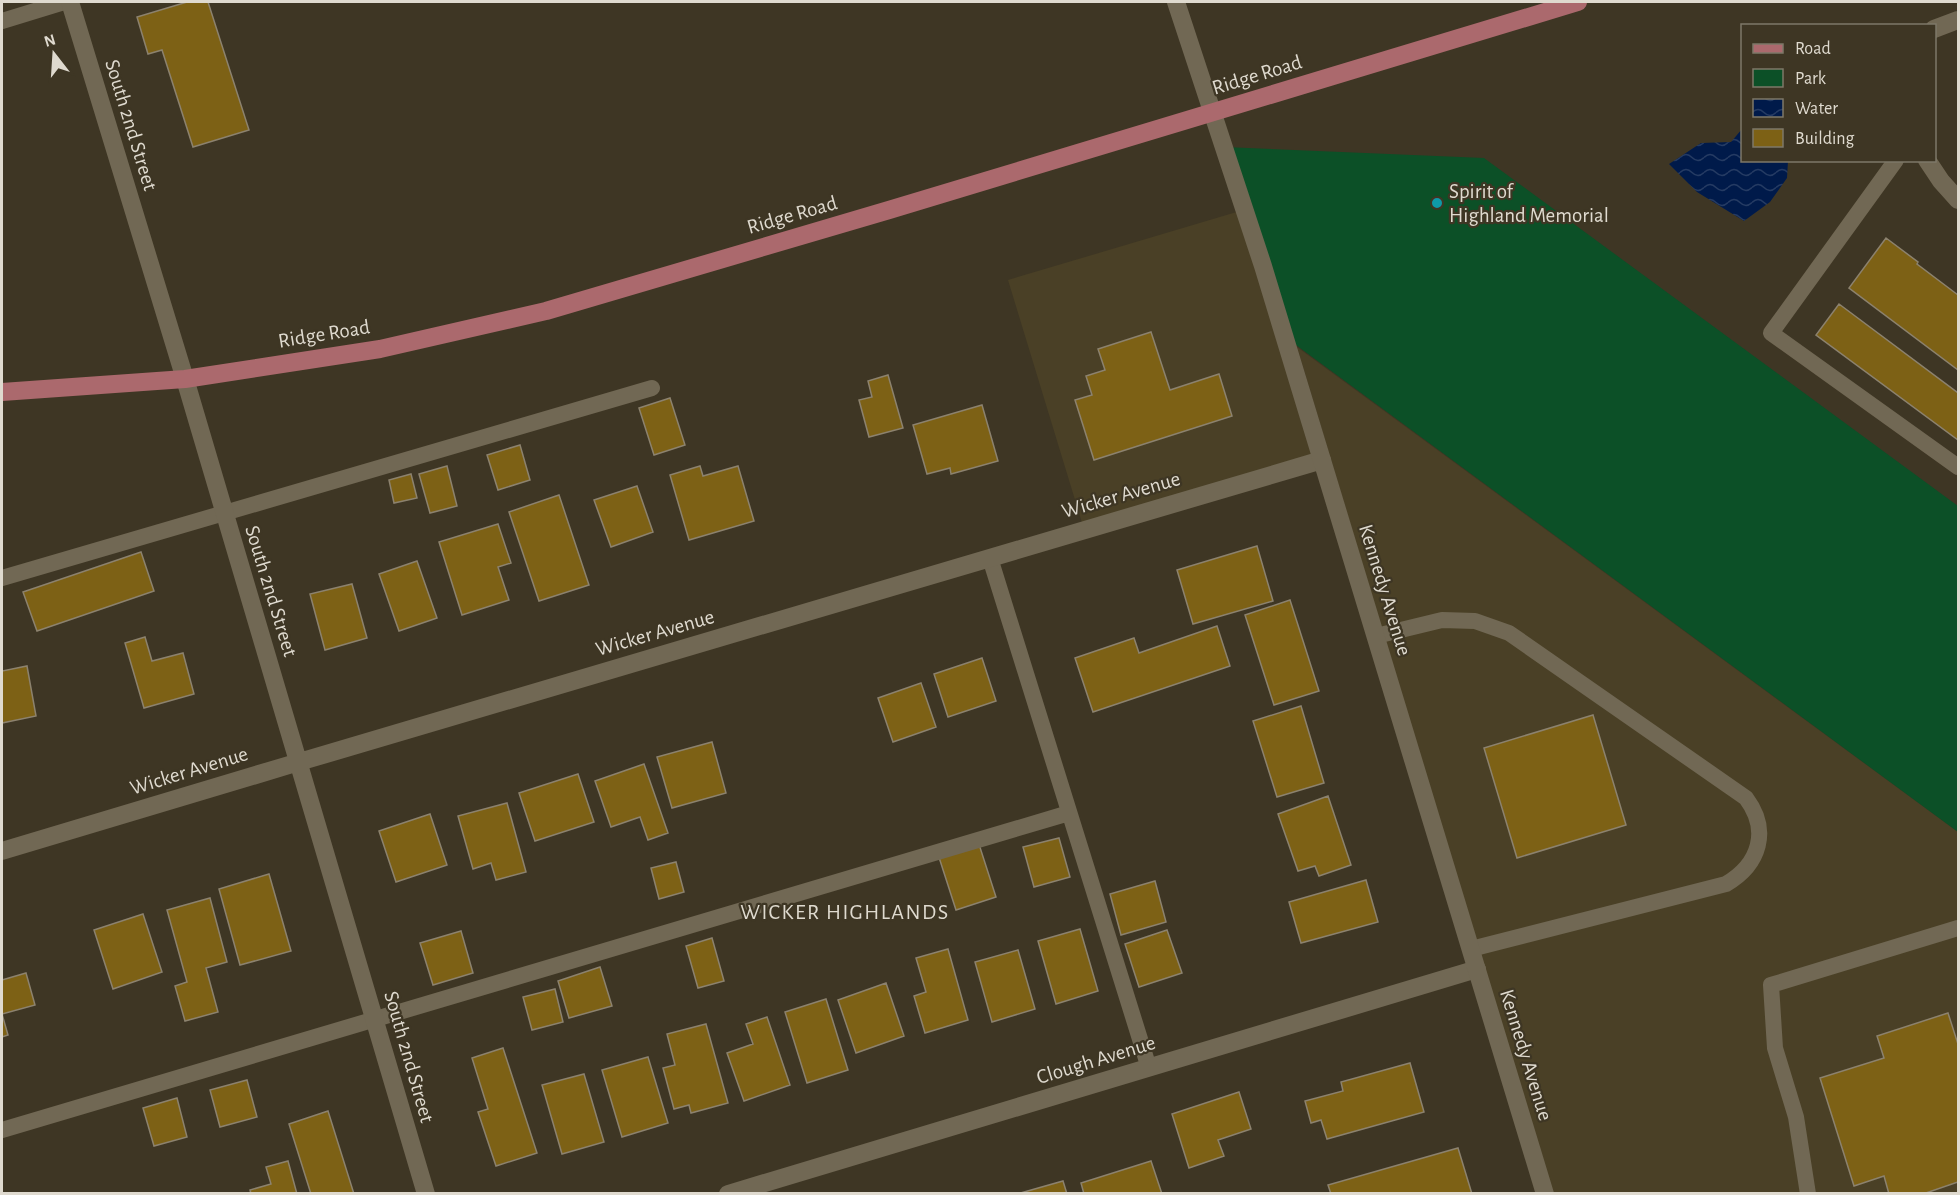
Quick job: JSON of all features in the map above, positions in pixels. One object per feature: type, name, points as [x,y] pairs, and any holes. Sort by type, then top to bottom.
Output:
[{"type":"main road","name":"Ridge Road","points":[[2,392],[185,379],[380,348],[526,315],[889,210],[1578,2]]},
{"type":"street","name":"South 2nd Street","points":[[70,2],[185,379],[426,1194]]},
{"type":"street","name":"Kennedy Avenue","points":[[1176,2],[1263,266],[1545,1194]]},
{"type":"street","points":[[1936,29],[1959,20]]},
{"type":"street","points":[[1928,162],[1941,181],[1959,200]]},
{"type":"street","name":"Wicker Avenue","points":[[2,851],[1322,460]]},
{"type":"street","name":"Clough Avenue","points":[[728,1194],[1477,969]]},
{"type":"lane","points":[[2,21],[64,2]]},
{"type":"lane","points":[[1895,162],[1771,333],[1959,467]]},
{"type":"lane","points":[[2,578],[652,388]]},
{"type":"lane","points":[[990,558],[1149,1068]]},
{"type":"lane","points":[[1376,636],[1442,620],[1475,621],[1509,633],[1746,798],[1756,811],[1760,836],[1757,848],[1749,864],[1739,876],[1726,884],[1471,949]]},
{"type":"lane","points":[[2,1130],[1069,813]]},
{"type":"lane","points":[[1808,1194],[1796,1117],[1775,1048],[1771,985],[1959,928]]},
{"type":"shaded area","points":[[1240,211],[1316,457],[1083,526],[1008,280]]},
{"type":"shaded area","points":[[1297,347],[1958,832],[1958,1193],[1552,1193]]},
{"type":"green space","points":[[1224,147],[1484,158],[1958,506],[1958,832],[1285,337]]},
{"type":"water","points":[[1741,130],[1741,162],[1788,162],[1787,178],[1770,202],[1744,221],[1697,192],[1669,164],[1701,143],[1731,142]]},
{"type":"building","points":[[187,2],[208,2],[249,130],[193,147],[162,50],[148,54],[137,17]]},
{"type":"building","points":[[1886,238],[1958,295],[1958,370],[1849,288]]},
{"type":"building","points":[[1839,304],[1958,393],[1958,440],[1816,335]]},
{"type":"building","points":[[1151,332],[1170,390],[1219,374],[1232,416],[1094,460],[1075,400],[1092,395],[1086,376],[1105,370],[1098,349]]},
{"type":"building","points":[[888,375],[903,428],[869,437],[859,400],[872,397],[868,381]]},
{"type":"building","points":[[670,398],[685,445],[654,455],[639,408]]},
{"type":"building","points":[[982,405],[998,461],[951,474],[950,468],[927,474],[913,425]]},
{"type":"building","points":[[520,445],[530,480],[498,490],[487,455]]},
{"type":"building","points":[[447,466],[457,506],[430,513],[419,474]]},
{"type":"building","points":[[700,466],[703,476],[738,466],[754,521],[689,540],[670,475]]},
{"type":"building","points":[[411,474],[417,498],[394,503],[389,480]]},
{"type":"building","points":[[637,486],[653,532],[611,547],[594,500]]},
{"type":"building","points":[[559,495],[589,585],[539,601],[509,512]]},
{"type":"building","points":[[498,524],[511,563],[498,567],[509,600],[462,615],[439,542]]},
{"type":"building","points":[[1257,546],[1273,601],[1193,624],[1177,570]]},
{"type":"building","points":[[141,552],[154,591],[37,631],[23,592]]},
{"type":"building","points":[[417,561],[437,618],[399,631],[379,574]]},
{"type":"building","points":[[352,584],[367,638],[325,650],[310,594]]},
{"type":"building","points":[[1290,600],[1319,691],[1274,705],[1245,615]]},
{"type":"building","points":[[1217,626],[1230,666],[1093,712],[1075,658],[1134,638],[1139,653]]},
{"type":"building","points":[[145,637],[152,661],[183,653],[194,694],[144,708],[125,643]]},
{"type":"building","points":[[982,658],[996,701],[948,717],[934,674]]},
{"type":"building","points":[[27,666],[36,716],[2,723],[2,671]]},
{"type":"building","points":[[921,683],[936,727],[893,742],[878,698]]},
{"type":"building","points":[[1301,706],[1324,783],[1277,797],[1253,721]]},
{"type":"building","points":[[1593,715],[1626,825],[1517,858],[1484,748]]},
{"type":"building","points":[[712,742],[726,793],[672,808],[657,757]]},
{"type":"building","points":[[644,764],[668,833],[648,840],[640,817],[611,827],[595,781]]},
{"type":"building","points":[[578,774],[594,822],[535,841],[519,793]]},
{"type":"building","points":[[1328,796],[1351,865],[1319,876],[1315,866],[1298,871],[1278,814]]},
{"type":"building","points":[[507,803],[526,872],[496,880],[491,863],[473,869],[458,816]]},
{"type":"building","points":[[430,814],[447,865],[396,882],[379,831]]},
{"type":"building","points":[[976,835],[996,897],[956,910],[936,848]]},
{"type":"building","points":[[1059,838],[1070,877],[1034,887],[1023,847]]},
{"type":"building","points":[[676,862],[684,892],[659,899],[651,868]]},
{"type":"building","points":[[269,874],[291,951],[240,965],[219,889]]},
{"type":"building","points":[[1366,880],[1378,922],[1301,943],[1289,902]]},
{"type":"building","points":[[1155,881],[1166,922],[1121,935],[1110,894]]},
{"type":"building","points":[[210,898],[227,962],[206,968],[218,1012],[185,1021],[175,986],[187,982],[167,910]]},
{"type":"building","points":[[143,914],[162,972],[113,989],[94,930]]},
{"type":"building","points":[[1080,929],[1098,991],[1056,1004],[1038,941]]},
{"type":"building","points":[[1167,930],[1182,973],[1139,987],[1125,944]]},
{"type":"building","points":[[461,931],[473,973],[433,985],[420,943]]},
{"type":"building","points":[[712,938],[724,981],[698,988],[686,946]]},
{"type":"building","points":[[948,949],[968,1020],[925,1033],[914,996],[926,992],[916,958]]},
{"type":"building","points":[[1018,950],[1035,1009],[992,1022],[975,962]]},
{"type":"building","points":[[600,967],[612,1006],[569,1018],[558,981]]},
{"type":"building","points":[[26,973],[35,1005],[2,1014],[2,980]]},
{"type":"building","points":[[886,983],[904,1036],[856,1053],[838,1000]]},
{"type":"building","points":[[555,989],[563,1022],[532,1030],[523,997]]},
{"type":"building","points":[[826,999],[848,1070],[807,1083],[785,1012]]},
{"type":"building","points":[[1948,1013],[1958,1044],[1958,1182],[1923,1194],[1889,1194],[1884,1176],[1854,1186],[1820,1078],[1884,1058],[1877,1036]]},
{"type":"building","points":[[2,1014],[8,1035],[2,1037]]},
{"type":"building","points":[[767,1017],[790,1085],[744,1101],[727,1053],[753,1044],[746,1024]]},
{"type":"building","points":[[706,1024],[728,1103],[691,1113],[689,1105],[674,1109],[663,1068],[675,1065],[667,1034]]},
{"type":"building","points":[[503,1048],[537,1153],[496,1166],[478,1112],[488,1109],[472,1058]]},
{"type":"building","points":[[648,1057],[668,1123],[622,1137],[602,1070]]},
{"type":"building","points":[[1410,1063],[1424,1112],[1327,1139],[1321,1120],[1311,1123],[1305,1101],[1343,1091],[1341,1082]]},
{"type":"building","points":[[584,1074],[604,1142],[562,1154],[542,1085]]},
{"type":"building","points":[[247,1080],[257,1117],[220,1127],[210,1090]]},
{"type":"building","points":[[1239,1092],[1251,1129],[1218,1140],[1224,1156],[1189,1168],[1172,1114]]},
{"type":"building","points":[[177,1098],[187,1137],[154,1146],[143,1108]]},
{"type":"building","points":[[328,1111],[354,1194],[311,1194],[289,1124]]},
{"type":"building","points":[[1458,1148],[1472,1194],[1331,1194],[1328,1185]]},
{"type":"building","points":[[288,1161],[297,1194],[251,1194],[250,1190],[271,1184],[266,1167]]},
{"type":"building","points":[[1151,1161],[1162,1194],[1084,1194],[1081,1183]]},
{"type":"building","points":[[1063,1181],[1067,1194],[1017,1194]]},
{"type":"place","name":"Spirit of Highland Memorial","points":[[1437,203]]},
{"type":"district","name":"WICKER HIGHLANDS","points":[[845,912]]}]
